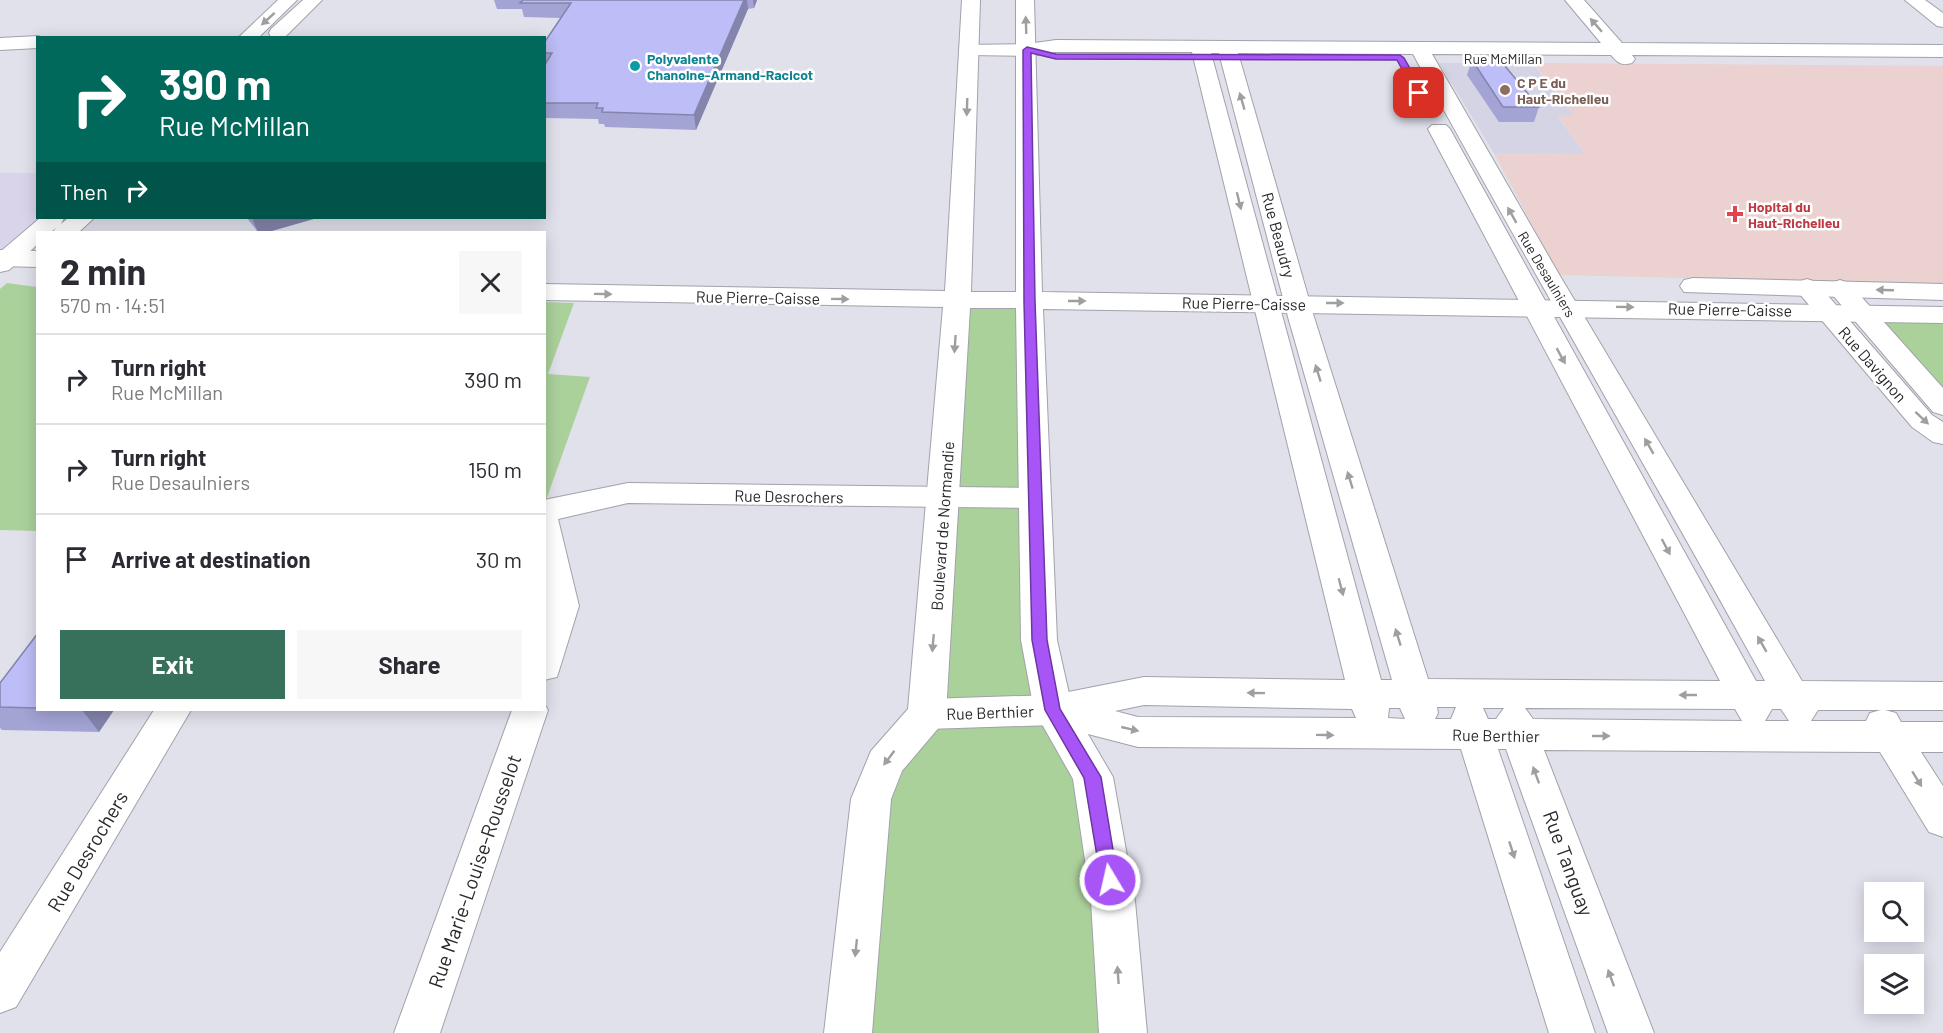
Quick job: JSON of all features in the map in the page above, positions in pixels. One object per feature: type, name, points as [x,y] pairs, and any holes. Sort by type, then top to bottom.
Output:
[{"type":"street","points":[[249,36],[288,0]]},
{"type":"street","points":[[275,36],[313,0]]},
{"type":"street","name":"Boulevard de Normandie","points":[[927,714],[945,498],[958,290],[971,0]]},
{"type":"street","points":[[1025,0],[1029,291],[1039,640],[1053,710],[1093,777],[1113,901],[1123,1033]]},
{"type":"street","points":[[1914,0],[1943,22]]},
{"type":"street","points":[[1935,0],[1943,6]]},
{"type":"street","points":[[1566,4],[1575,29],[1594,54]]},
{"type":"street","points":[[1566,4],[1621,54]]},
{"type":"street","points":[[0,44],[36,42]]},
{"type":"street","name":"Rue McMillan","points":[[969,49],[1027,50],[1056,56],[1201,53],[1409,56],[1943,51]]},
{"type":"street","name":"Rue Beaudry","points":[[1201,53],[1297,428],[1370,695],[1376,735]]},
{"type":"street","name":"Rue Beaudry","points":[[1228,53],[1294,293],[1426,733]]},
{"type":"street","points":[[0,54],[36,54]]},
{"type":"street","name":"Rue McMillan","points":[[1621,54],[1943,61]]},
{"type":"street","name":"Rue Desaulniers","points":[[1409,56],[1559,295],[1678,496],[1815,736]]},
{"type":"street","name":"Rue Desaulniers","points":[[1432,116],[1768,736]]},
{"type":"street","points":[[1225,144],[1255,145]]},
{"type":"street","points":[[41,231],[52,219]]},
{"type":"street","points":[[66,231],[81,219]]},
{"type":"street","points":[[3,272],[36,236]]},
{"type":"street","points":[[3,272],[36,264]]},
{"type":"street","name":"Rue Pierre-Caisse","points":[[546,271],[566,285],[708,284],[958,290],[1528,294],[1834,300],[1943,292]]},
{"type":"street","name":"Rue Pierre-Caisse","points":[[1559,295],[1808,287],[1861,313],[1943,315]]},
{"type":"street","name":"Rue Davignon","points":[[1834,300],[1922,421],[1943,435]]},
{"type":"street","name":"Rue Davignon","points":[[1861,313],[1943,406]]},
{"type":"street","points":[[1297,428],[1335,429]]},
{"type":"street","name":"Rue Desrochers","points":[[546,511],[628,493],[1035,498]]},
{"type":"street","points":[[1638,495],[1678,496]]},
{"type":"street","points":[[1326,530],[1366,531]]},
{"type":"street","points":[[546,531],[562,606],[546,660]]},
{"type":"street","name":"Rue Berthier","points":[[927,714],[1053,710],[1144,691],[1370,695],[1415,693],[1926,696]]},
{"type":"street","points":[[1461,694],[1572,1033]]},
{"type":"street","name":"Rue Tanguay","points":[[1503,695],[1521,736],[1631,1033]]},
{"type":"street","points":[[1866,696],[1943,820]]},
{"type":"street","points":[[1926,696],[1942,739]]},
{"type":"street","name":"Rue Berthier","points":[[1053,710],[1138,732],[1815,736],[1942,739]]},
{"type":"street","name":"Rue Desrochers","points":[[0,992],[172,711]]},
{"type":"street","name":"Rue Marie-Louise-Rousselot","points":[[417,1033],[530,711]]},
{"type":"street","points":[[848,1033],[871,799],[885,763],[927,714]]},
{"type":"shaded area","name":"C P E du Haut-Richelieu","points":[[1439,63],[1532,63],[1575,116],[1558,117],[1585,154],[1494,153]]},
{"type":"shaded area","name":"Hopital du Haut-Richelieu","points":[[1533,63],[1943,66],[1943,284],[1559,275],[1494,153],[1585,154],[1558,116],[1575,116]]},
{"type":"shaded area","points":[[0,173],[36,173],[36,219],[52,219],[8,258],[0,251]]},
{"type":"green space","points":[[7,283],[36,287],[36,531],[0,530],[0,289]]},
{"type":"green space","points":[[957,301],[1029,301],[1039,640],[1093,777],[1123,1033],[848,1033],[871,799],[927,714]]},
{"type":"green space","points":[[546,302],[574,303],[548,374],[590,377],[546,500]]},
{"type":"green space","points":[[1875,319],[1943,320],[1943,394]]},
{"type":"building","name":"Polyvalente Chanoine-Armand-Racicot","points":[[523,0],[744,0],[694,115],[602,112],[603,108],[596,108],[598,103],[546,103],[546,63],[552,53],[546,53],[546,40],[571,3],[520,3]]},
{"type":"building","points":[[1472,60],[1500,60],[1539,107],[1503,107]]},
{"type":"building","points":[[36,636],[36,708],[0,707],[0,683]]},
{"type":"place","name":"Polyvalente Chanoine-Armand-Racicot","points":[[635,66]]},
{"type":"place","name":"C P E du Haut-Richelieu","points":[[1505,90]]},
{"type":"place","name":"Hopital du Haut-Richelieu","points":[[1735,214]]},
{"type":"route","points":[[1110,880],[1093,777],[1053,710],[1039,640],[1029,301],[1027,50],[1056,56],[1400,58],[1419,93]]}]
